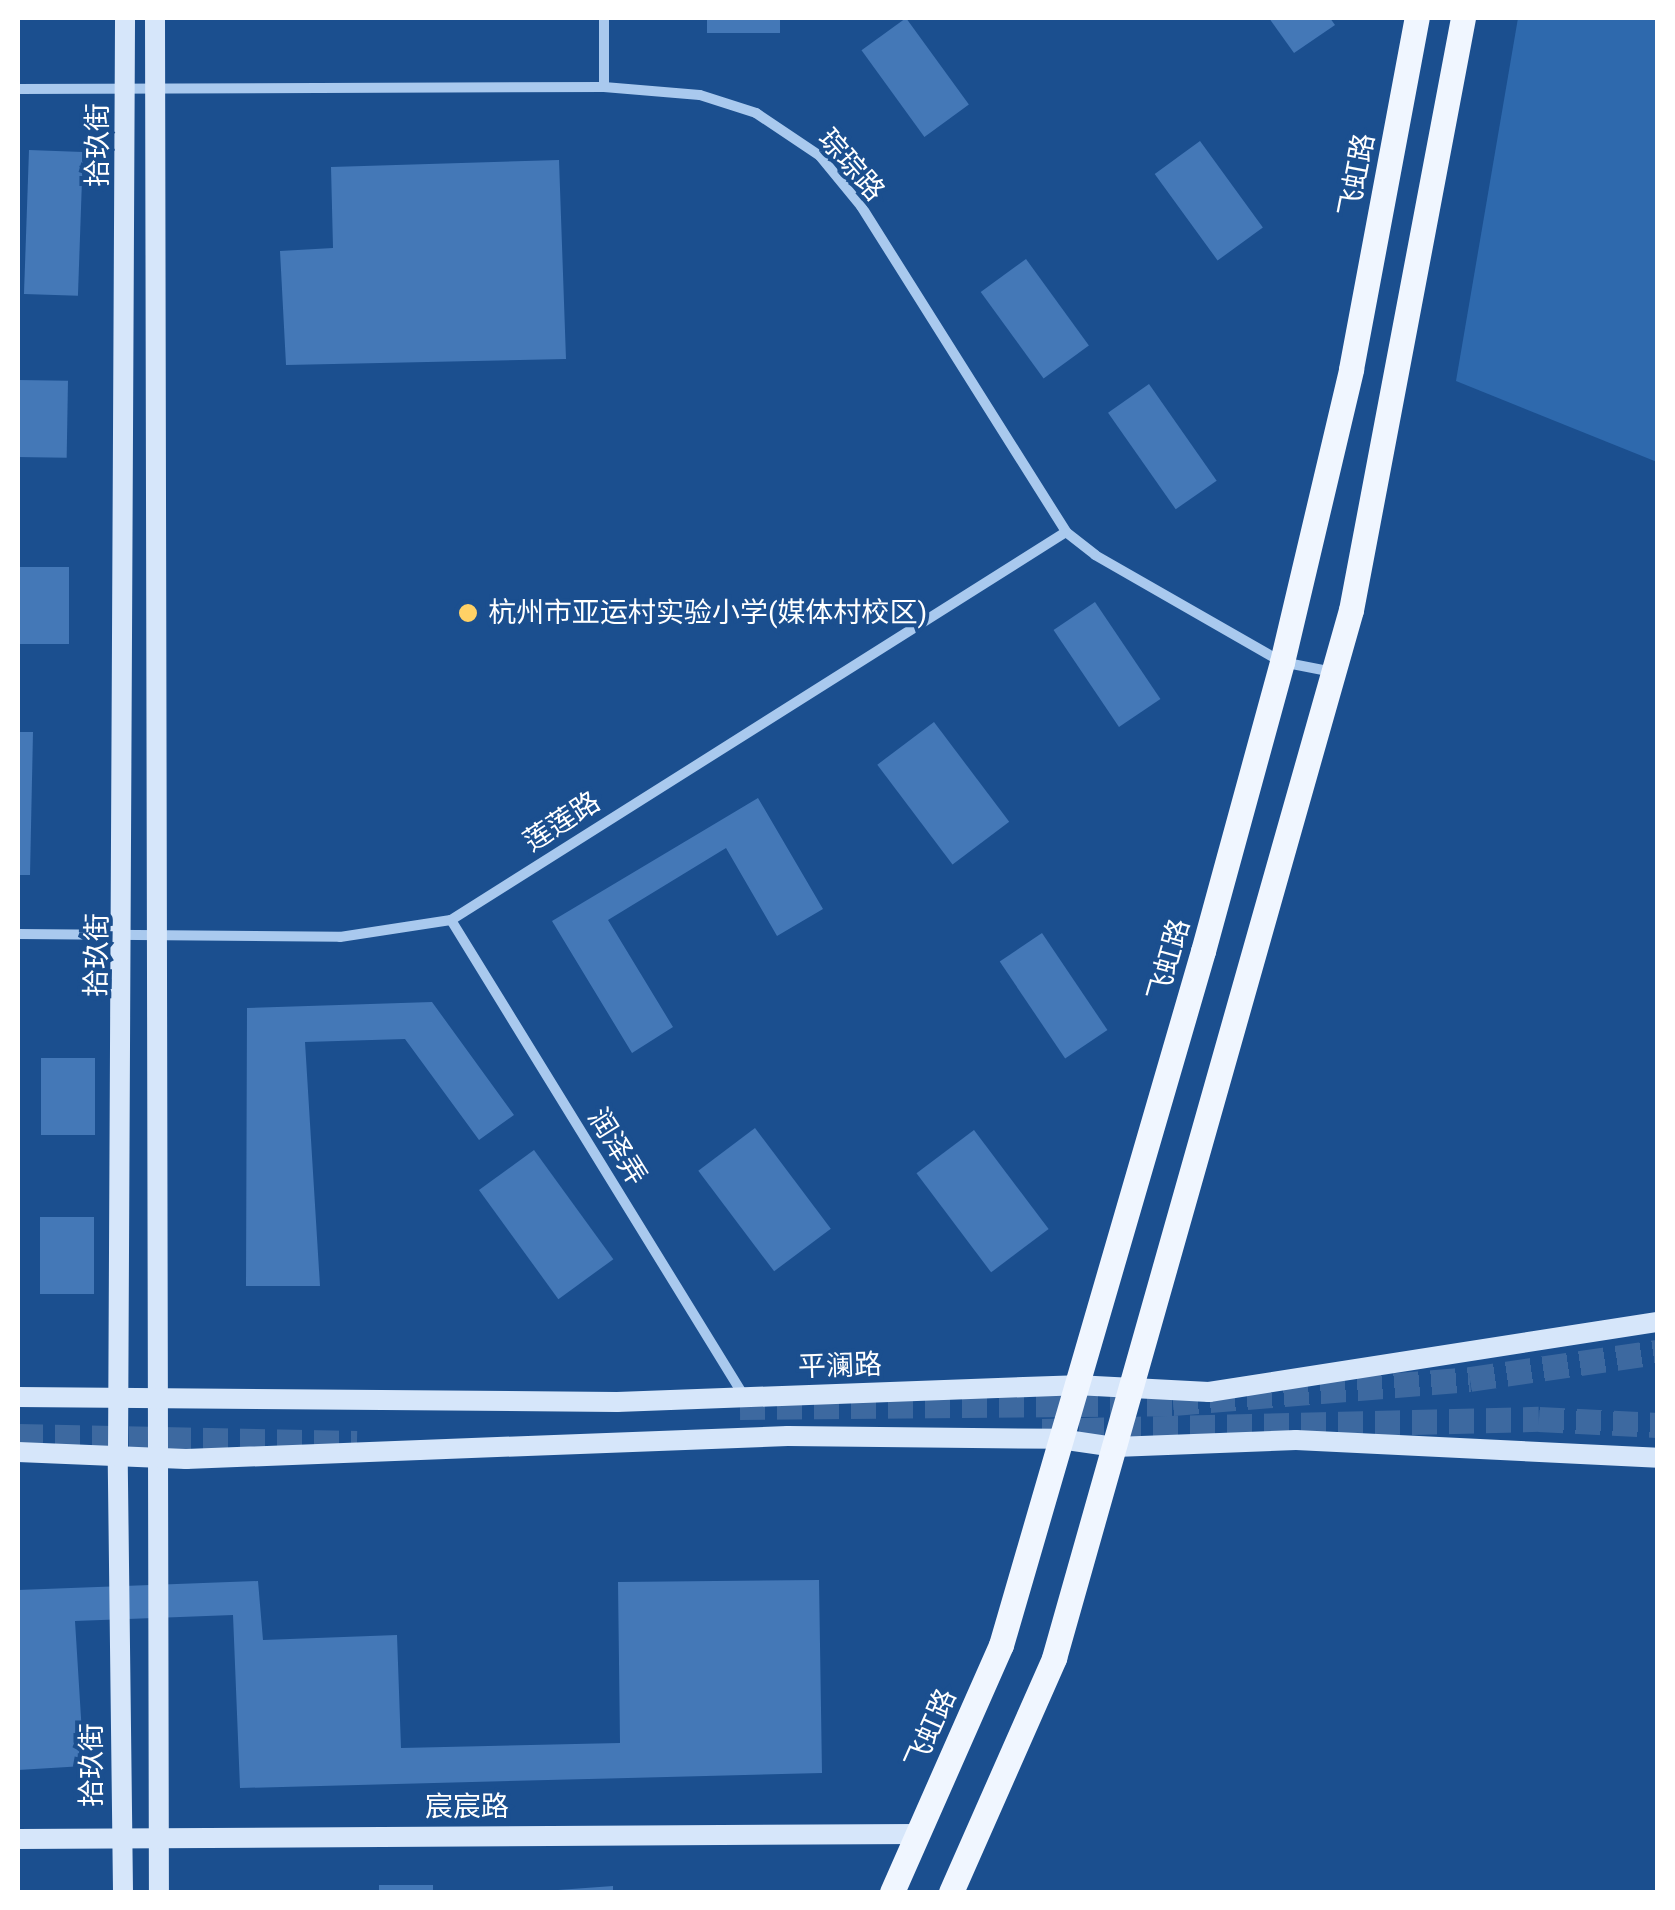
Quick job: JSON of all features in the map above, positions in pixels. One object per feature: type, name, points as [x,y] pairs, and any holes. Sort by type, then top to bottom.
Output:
[{"type":"main road","name":"拾玖街","points":[[123,1892],[118,1456],[125,933],[126,18]]},
{"type":"main road","name":"拾玖街","points":[[155,18],[159,1892]]},
{"type":"main road","name":"飞虹路","points":[[892,1892],[1001,1644],[1282,662],[1350,369],[1417,18]]},
{"type":"main road","points":[[950,1892],[1054,1658],[1350,610],[1463,18]]},
{"type":"main road","name":"平澜路","points":[[18,1397],[745,1397],[1076,1385],[1130,1392],[1229,1390],[1658,1322]]},
{"type":"main road","points":[[18,1452],[158,1458],[788,1436],[1060,1439],[1115,1447],[1296,1440],[1658,1458]]},
{"type":"main road","name":"宸宸路","points":[[18,1839],[918,1834]]},
{"type":"street","points":[[604,18],[604,87]]},
{"type":"street","name":"琮琮路","points":[[18,89],[604,87],[731,102],[791,132],[820,156],[862,206],[1066,532],[1094,555],[1282,662],[1333,672]]},
{"type":"street","name":"莲莲路","points":[[18,934],[340,937],[451,920],[1066,532]]},
{"type":"street","name":"润泽弄","points":[[451,920],[745,1397]]},
{"type":"shaded area","points":[[1518,18],[1657,18],[1657,462],[1456,381]]},
{"type":"building","points":[[707,18],[780,18],[780,33],[707,33]]},
{"type":"building","points":[[906,18],[969,105],[924,137],[862,50]]},
{"type":"building","points":[[1269,18],[1330,18],[1335,25],[1294,53]]},
{"type":"building","points":[[1200,141],[1263,228],[1218,260],[1155,174]]},
{"type":"building","points":[[29,150],[83,152],[78,296],[24,294]]},
{"type":"building","points":[[559,160],[566,359],[286,365],[280,251],[333,248],[331,167]]},
{"type":"building","points":[[1026,259],[1089,346],[1044,378],[981,292]]},
{"type":"building","points":[[18,380],[68,381],[67,458],[18,457]]},
{"type":"building","points":[[1149,384],[1217,481],[1176,509],[1108,413]]},
{"type":"building","points":[[18,567],[69,567],[69,644],[18,644]]},
{"type":"building","points":[[1095,602],[1160,699],[1119,727],[1054,630]]},
{"type":"building","points":[[934,722],[1009,822],[953,865],[877,765]]},
{"type":"building","points":[[18,732],[33,732],[30,875],[18,875]]},
{"type":"building","points":[[758,798],[823,909],[777,936],[726,848],[608,920],[673,1027],[632,1053],[552,921]]},
{"type":"building","points":[[1042,933],[1107,1030],[1065,1059],[1000,962]]},
{"type":"building","points":[[432,1002],[514,1115],[479,1140],[405,1039],[305,1042],[320,1286],[246,1286],[247,1008]]},
{"type":"building","points":[[41,1058],[95,1058],[95,1135],[41,1135]]},
{"type":"building","points":[[755,1128],[831,1229],[774,1271],[698,1171]]},
{"type":"building","points":[[974,1130],[1049,1229],[991,1272],[916,1173]]},
{"type":"building","points":[[534,1150],[613,1259],[558,1299],[479,1190]]},
{"type":"building","points":[[40,1217],[94,1217],[94,1294],[40,1294]]},
{"type":"building","points":[[819,1580],[822,1773],[240,1788],[233,1615],[75,1621],[84,1766],[18,1770],[18,1590],[258,1581],[263,1640],[397,1635],[401,1748],[620,1743],[618,1582]]},
{"type":"building","points":[[379,1885],[433,1885],[433,1892],[379,1892]]},
{"type":"building","points":[[613,1886],[613,1892],[558,1892],[558,1890]]},
{"type":"tunnel","points":[[740,1407],[1173,1403],[1470,1379],[1658,1352]]},
{"type":"tunnel","points":[[1042,1431],[1539,1419],[1658,1425]]},
{"type":"tunnel","points":[[18,1436],[357,1443]]},
{"type":"place","name":"杭州市亚运村实验小学(媒体村校区)","points":[[468,613]]}]
